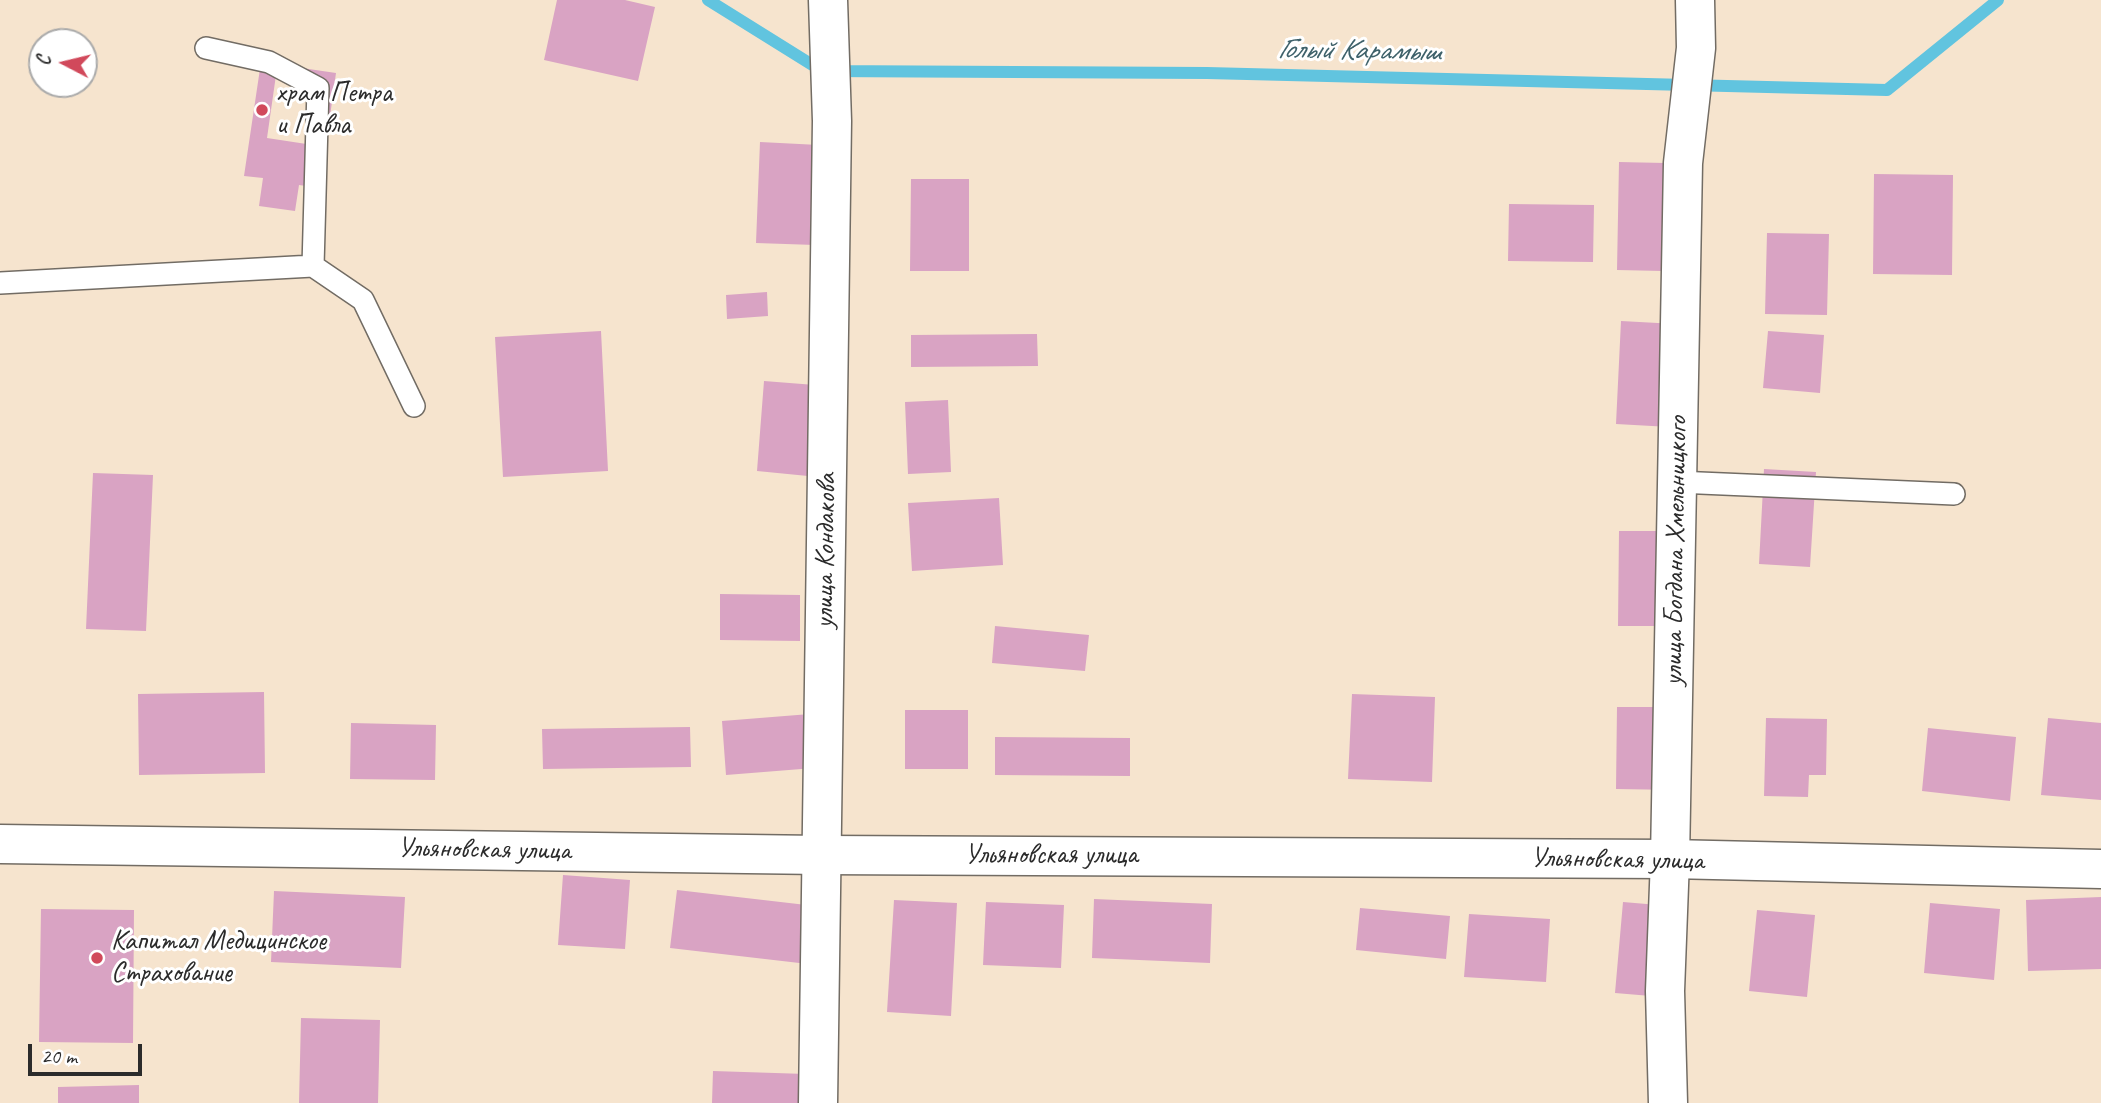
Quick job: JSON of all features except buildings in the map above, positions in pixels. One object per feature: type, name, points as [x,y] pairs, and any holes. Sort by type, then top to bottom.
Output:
[{"type":"street","name":"улица Богдана Хмельницкого","points":[[1668,1103],[1665,991],[1670,859],[1683,163],[1696,48],[1695,0]]},
{"type":"street","name":"улица Кондакова","points":[[818,1103],[832,121],[827,11]]},
{"type":"street","name":"Ульяновская улица","points":[[0,844],[821,855],[1670,859],[2101,869]]},
{"type":"lane","points":[[206,48],[269,62],[317,88],[313,266]]},
{"type":"lane","points":[[0,283],[313,266],[363,300],[414,406]]},
{"type":"lane","points":[[1677,482],[1955,494]]},
{"type":"waterway","name":"Голый Карамыш","points":[[708,0],[822,71],[1207,73],[1887,90],[1998,0]]},
{"type":"place","name":"храм Петра и Павла","points":[[262,110]]},
{"type":"place","name":"Капитал Медицинское Страхование","points":[[97,958]]}]
